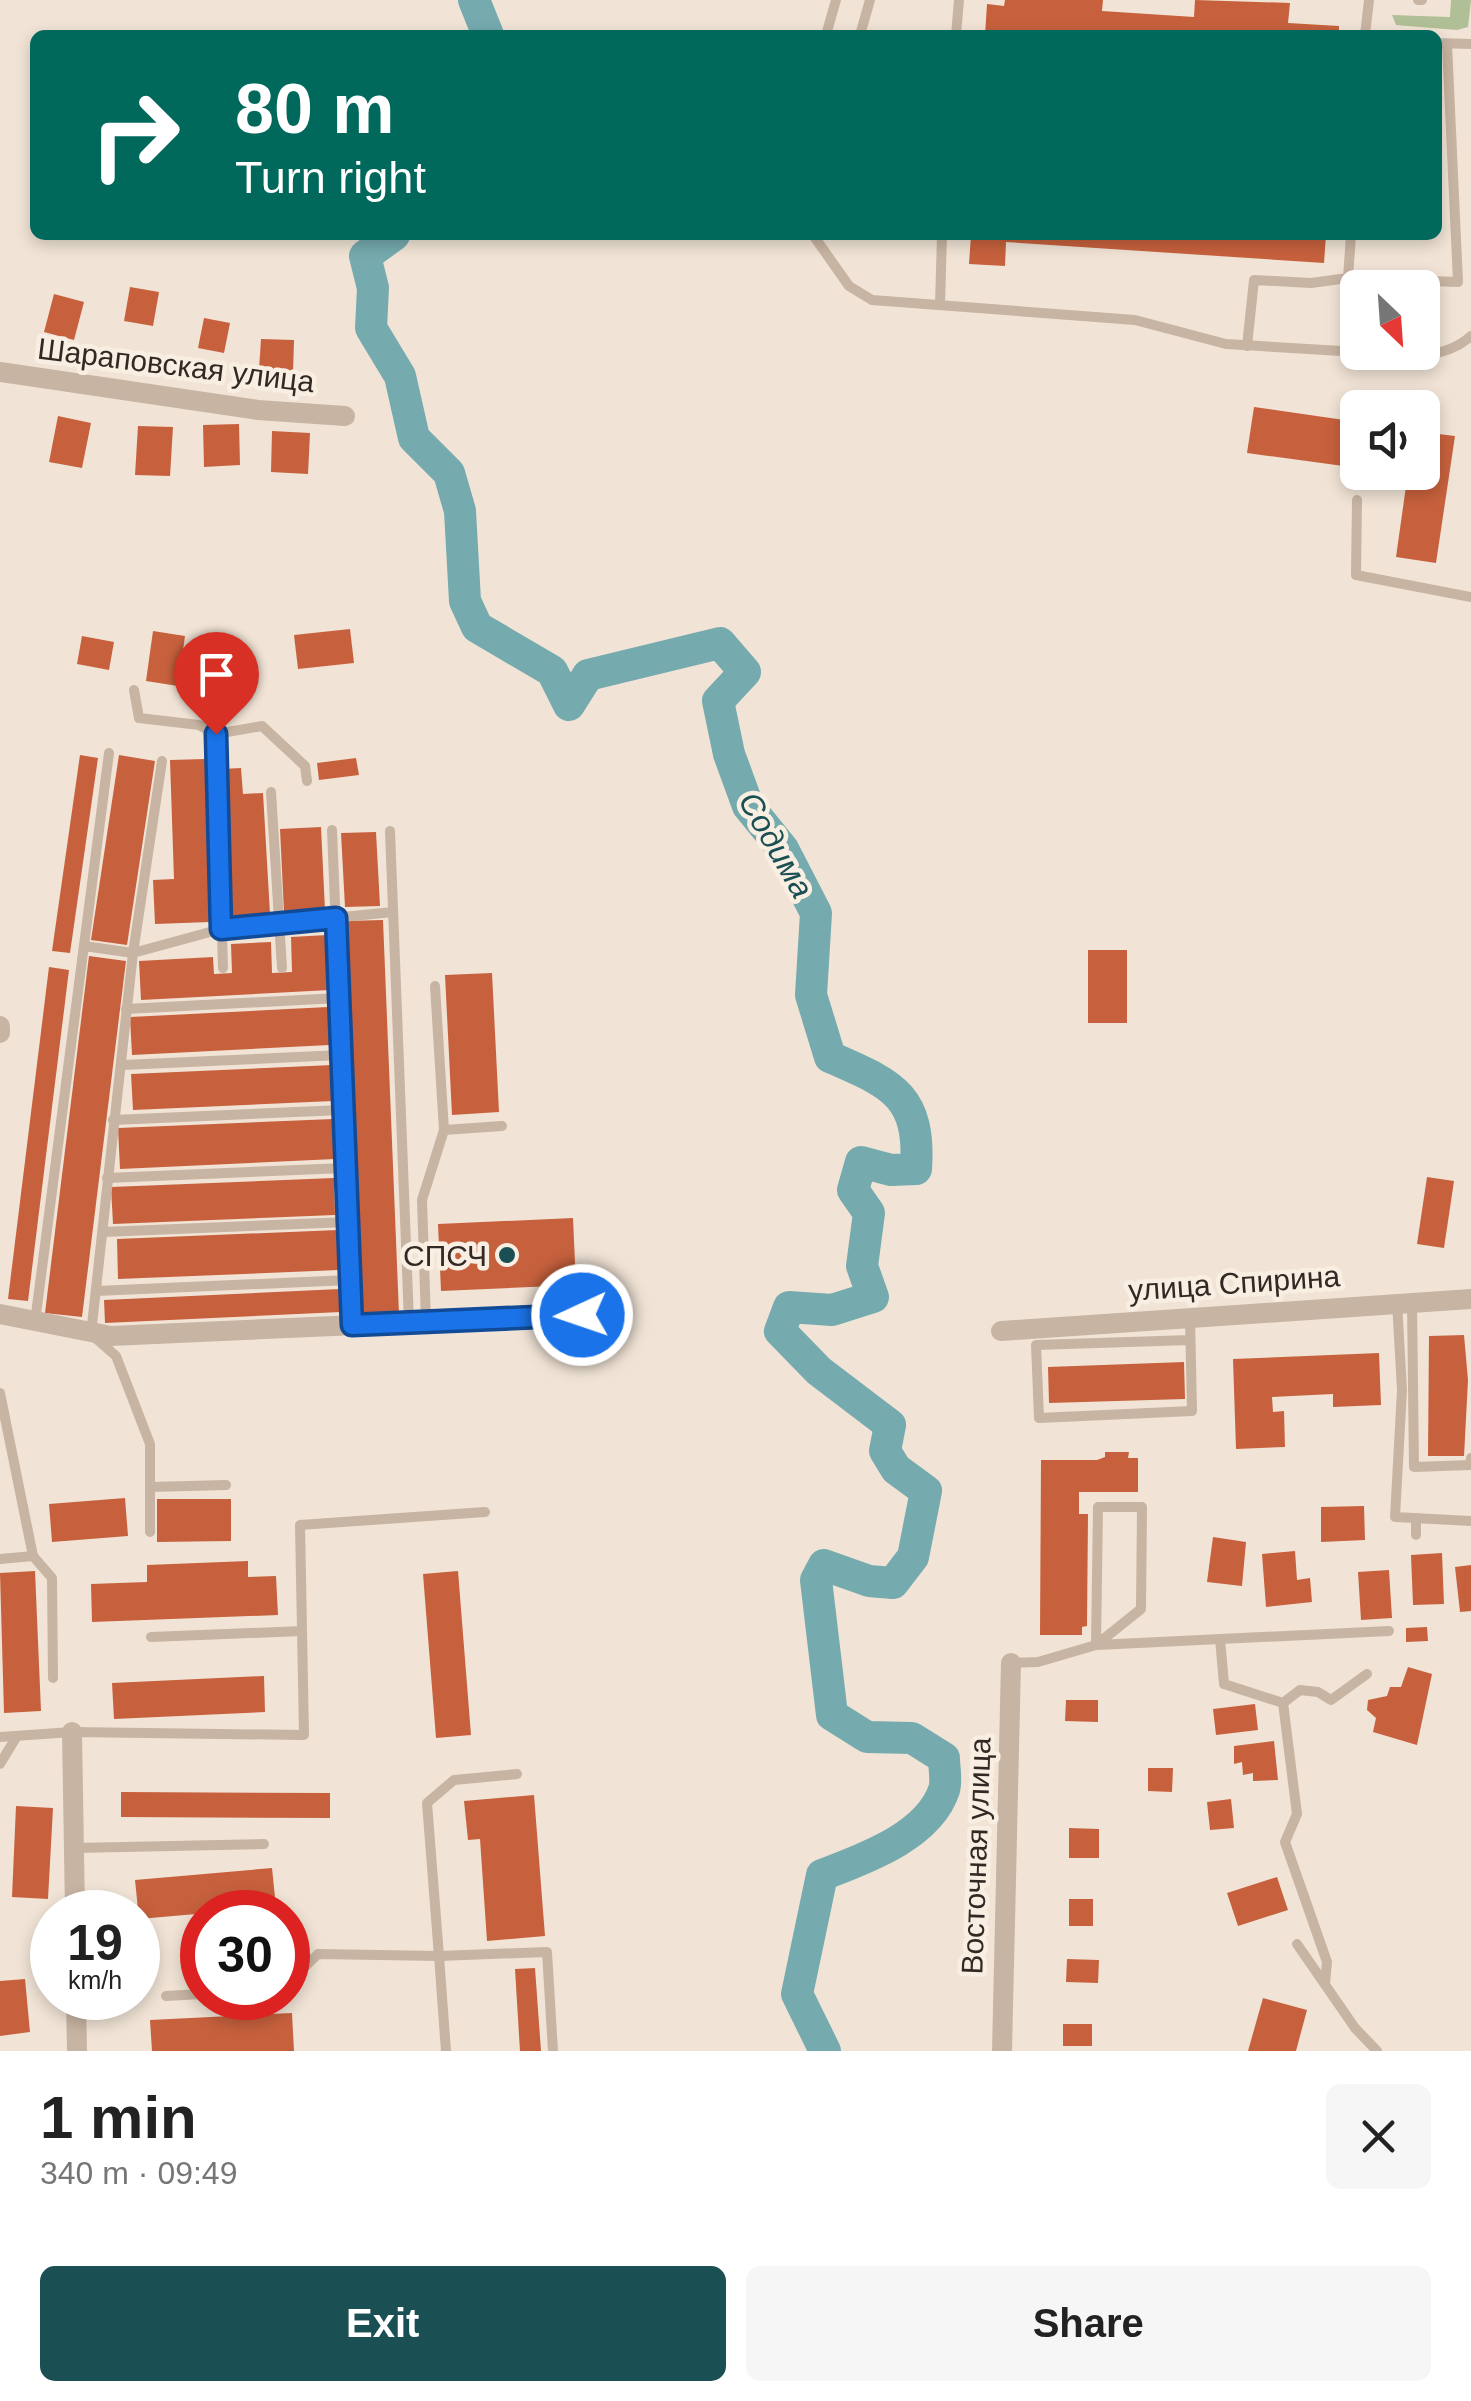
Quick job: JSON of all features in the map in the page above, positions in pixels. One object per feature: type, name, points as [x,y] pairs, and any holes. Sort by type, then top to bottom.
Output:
[{"type":"street","name":"Шараповская улица","points":[[0,372],[258,410],[345,416]]},
{"type":"street","name":"улица Спирина","points":[[1001,1331],[1035,1338],[1190,1316],[1471,1300]]},
{"type":"street","points":[[0,1314],[91,1334],[582,1315]]},
{"type":"street","name":"Восточная улица","points":[[1002,2051],[1010,1663]]},
{"type":"street","points":[[72,1732],[75,1890]]},
{"type":"street","points":[[76,2020],[77,2051]]},
{"type":"lane","points":[[827,30],[836,0]]},
{"type":"lane","points":[[861,30],[870,0]]},
{"type":"lane","points":[[956,30],[959,0]]},
{"type":"lane","points":[[1366,30],[1369,0]]},
{"type":"lane","points":[[1440,281],[1458,282],[1442,44],[1471,44]]},
{"type":"lane","points":[[816,240],[828,262],[860,295],[1135,320],[1247,346],[1340,351]]},
{"type":"lane","points":[[940,305],[942,240]]},
{"type":"lane","points":[[1349,270],[1351,240]]},
{"type":"lane","points":[[1247,346],[1254,280],[1311,283],[1340,279]]},
{"type":"lane","points":[[1440,353],[1471,336]]},
{"type":"lane","points":[[1357,500],[1356,575],[1471,596]]},
{"type":"lane","points":[[134,690],[139,718],[199,725],[216,734],[262,726],[304,766],[307,781]]},
{"type":"lane","points":[[216,734],[222,968]]},
{"type":"lane","points":[[34,1323],[109,753]]},
{"type":"lane","points":[[150,1532],[150,1444],[116,1356],[91,1334],[132,953],[162,761]]},
{"type":"lane","points":[[271,792],[282,968]]},
{"type":"lane","points":[[332,830],[352,1325]]},
{"type":"lane","points":[[390,831],[418,1322]]},
{"type":"lane","points":[[84,946],[132,953],[221,929],[393,912]]},
{"type":"lane","points":[[418,1322],[422,1200],[444,1130],[435,986]]},
{"type":"lane","points":[[126,1009],[338,998]]},
{"type":"lane","points":[[122,1065],[341,1055]]},
{"type":"lane","points":[[113,1120],[343,1110]]},
{"type":"lane","points":[[444,1130],[502,1126]]},
{"type":"lane","points":[[107,1178],[346,1168]]},
{"type":"lane","points":[[102,1232],[348,1222]]},
{"type":"lane","points":[[96,1290],[350,1280]]},
{"type":"lane","points":[[1405,1301],[1414,1466],[1470,1465],[1471,1458]]},
{"type":"lane","points":[[1405,1301],[1396,1517],[1471,1521]]},
{"type":"lane","points":[[1190,1316],[1192,1411],[1039,1418],[1035,1338],[1190,1340]]},
{"type":"lane","points":[[0,1393],[33,1556],[52,1578],[53,1678]]},
{"type":"lane","points":[[150,1488],[226,1485]]},
{"type":"lane","points":[[1098,1507],[1142,1507],[1141,1609],[1096,1645],[1098,1507]]},
{"type":"lane","points":[[0,1737],[72,1732],[304,1736],[300,1525],[485,1512]]},
{"type":"lane","points":[[1416,1518],[1416,1534]]},
{"type":"lane","points":[[0,1558],[33,1556]]},
{"type":"lane","points":[[150,1637],[302,1631]]},
{"type":"lane","points":[[1010,1663],[1038,1662],[1096,1645],[1389,1631]]},
{"type":"lane","points":[[1220,1639],[1224,1684],[1283,1703]]},
{"type":"lane","points":[[1283,1703],[1300,1690],[1318,1692],[1331,1700],[1367,1674]]},
{"type":"lane","points":[[1283,1703],[1296,1814],[1286,1842],[1326,1962],[1325,1984]]},
{"type":"lane","points":[[0,1764],[17,1736]]},
{"type":"lane","points":[[446,2051],[427,1803],[454,1780],[518,1774]]},
{"type":"lane","points":[[74,1848],[264,1844]]},
{"type":"lane","points":[[1297,1944],[1377,2051]]},
{"type":"lane","points":[[310,1962],[318,1954],[439,1956],[547,1952],[553,2051]]},
{"type":"lane","points":[[166,1996],[180,1995]]},
{"type":"green space","points":[[1451,0],[1471,0],[1468,27],[1457,30],[1396,25],[1392,15],[1450,17]]},
{"type":"building","points":[[1005,0],[1103,0],[1102,11],[1194,17],[1195,0],[1290,3],[1288,23],[1339,26],[1339,30],[985,30],[987,4],[1004,6]]},
{"type":"building","points":[[971,240],[1326,240],[1324,263],[1006,242],[1005,266],[969,264]]},
{"type":"building","points":[[130,287],[159,292],[153,326],[124,321]]},
{"type":"building","points":[[54,294],[84,302],[74,340],[44,332]]},
{"type":"building","points":[[204,318],[230,323],[224,353],[198,348]]},
{"type":"building","points":[[261,339],[294,340],[293,372],[259,370]]},
{"type":"building","points":[[1254,407],[1340,419],[1340,466],[1247,453]]},
{"type":"building","points":[[58,416],[91,423],[82,468],[49,462]]},
{"type":"building","points":[[239,424],[240,465],[204,467],[203,425]]},
{"type":"building","points":[[138,426],[173,427],[170,476],[135,475]]},
{"type":"building","points":[[272,431],[310,433],[308,474],[271,472]]},
{"type":"building","points":[[1440,434],[1455,436],[1436,563],[1396,557],[1405,490],[1440,490]]},
{"type":"building","points":[[350,629],[354,663],[298,669],[294,635]]},
{"type":"building","points":[[153,631],[185,636],[178,686],[146,681]]},
{"type":"building","points":[[82,636],[114,642],[109,670],[77,664]]},
{"type":"building","points":[[80,755],[98,758],[70,953],[52,951]]},
{"type":"building","points":[[119,755],[155,761],[127,945],[91,940]]},
{"type":"building","points":[[356,758],[359,775],[319,780],[317,763]]},
{"type":"building","points":[[205,759],[210,922],[155,924],[153,880],[174,879],[170,760]]},
{"type":"building","points":[[241,768],[243,794],[263,793],[270,914],[228,916],[221,769]]},
{"type":"building","points":[[321,827],[325,910],[284,912],[280,829]]},
{"type":"building","points":[[376,832],[380,906],[345,907],[341,833]]},
{"type":"building","points":[[383,920],[399,1314],[362,1316],[345,921]]},
{"type":"building","points":[[327,935],[330,990],[141,1000],[139,961],[213,957],[214,974],[232,973],[231,944],[271,942],[272,973],[292,972],[291,937]]},
{"type":"building","points":[[1088,950],[1127,950],[1127,1023],[1088,1023]]},
{"type":"building","points":[[89,956],[126,961],[82,1317],[45,1313]]},
{"type":"building","points":[[49,967],[69,970],[28,1301],[8,1299]]},
{"type":"building","points":[[492,973],[499,1112],[452,1115],[445,975]]},
{"type":"building","points":[[328,1007],[330,1045],[132,1055],[130,1017]]},
{"type":"building","points":[[332,1065],[333,1101],[133,1110],[131,1074]]},
{"type":"building","points":[[333,1119],[335,1159],[120,1169],[118,1128]]},
{"type":"building","points":[[1427,1177],[1454,1181],[1444,1248],[1417,1244]]},
{"type":"building","points":[[334,1178],[335,1215],[113,1224],[111,1187]]},
{"type":"building","name":"СПСЧ","points":[[573,1218],[576,1285],[441,1291],[438,1224]]},
{"type":"building","points":[[338,1230],[339,1270],[118,1279],[117,1239]]},
{"type":"building","points":[[340,1289],[341,1312],[105,1323],[104,1300]]},
{"type":"building","points":[[1464,1335],[1468,1380],[1464,1456],[1428,1456],[1429,1336]]},
{"type":"building","points":[[1379,1353],[1381,1405],[1333,1407],[1333,1394],[1272,1397],[1273,1412],[1284,1411],[1285,1447],[1236,1449],[1233,1359]]},
{"type":"building","points":[[1184,1362],[1185,1399],[1049,1403],[1048,1367]]},
{"type":"building","points":[[1105,1452],[1129,1452],[1128,1458],[1138,1458],[1138,1492],[1079,1492],[1079,1514],[1088,1514],[1087,1626],[1082,1627],[1082,1635],[1040,1635],[1041,1460],[1097,1460],[1105,1457]]},
{"type":"building","points":[[125,1498],[128,1536],[52,1542],[49,1504]]},
{"type":"building","points":[[157,1499],[231,1499],[231,1541],[157,1542]]},
{"type":"building","points":[[1364,1506],[1365,1540],[1321,1542],[1321,1507]]},
{"type":"building","points":[[1213,1537],[1246,1542],[1242,1586],[1207,1582]]},
{"type":"building","points":[[1295,1551],[1297,1580],[1310,1578],[1312,1602],[1266,1607],[1262,1554]]},
{"type":"building","points":[[1442,1553],[1444,1604],[1413,1605],[1411,1555]]},
{"type":"building","points":[[248,1561],[248,1577],[276,1576],[278,1615],[92,1622],[91,1584],[147,1582],[147,1565]]},
{"type":"building","points":[[1471,1565],[1471,1611],[1460,1612],[1455,1567]]},
{"type":"building","points":[[1389,1570],[1392,1618],[1361,1620],[1358,1572]]},
{"type":"building","points":[[35,1571],[41,1711],[4,1713],[0,1573]]},
{"type":"building","points":[[458,1571],[471,1735],[436,1738],[423,1574]]},
{"type":"building","points":[[1427,1627],[1428,1641],[1406,1642],[1406,1628]]},
{"type":"building","points":[[1408,1667],[1432,1674],[1417,1745],[1373,1732],[1376,1718],[1367,1710],[1368,1700],[1387,1696],[1390,1687],[1401,1687]]},
{"type":"building","points":[[264,1676],[265,1712],[114,1719],[112,1683]]},
{"type":"building","points":[[1066,1700],[1098,1700],[1098,1722],[1065,1721]]},
{"type":"building","points":[[1255,1704],[1258,1730],[1216,1735],[1213,1709]]},
{"type":"building","points":[[1274,1741],[1278,1780],[1253,1781],[1253,1773],[1243,1775],[1242,1762],[1234,1764],[1234,1746]]},
{"type":"building","points":[[1148,1768],[1173,1768],[1172,1792],[1148,1791]]},
{"type":"building","points":[[121,1792],[330,1793],[330,1818],[121,1817]]},
{"type":"building","points":[[534,1795],[545,1936],[487,1941],[480,1839],[468,1840],[464,1801]]},
{"type":"building","points":[[1231,1799],[1234,1828],[1210,1830],[1207,1802]]},
{"type":"building","points":[[16,1806],[53,1808],[48,1890],[30,1890],[30,1898],[12,1897]]},
{"type":"building","points":[[1069,1828],[1099,1829],[1099,1858],[1069,1858]]},
{"type":"building","points":[[272,1868],[274,1890],[180,1890],[180,1915],[160,1917],[160,1890],[136,1890],[135,1880]]},
{"type":"building","points":[[1277,1877],[1288,1910],[1238,1926],[1227,1893]]},
{"type":"building","points":[[1069,1899],[1093,1899],[1093,1926],[1069,1926]]},
{"type":"building","points":[[1067,1959],[1099,1960],[1098,1983],[1066,1982]]},
{"type":"building","points":[[535,1968],[541,2051],[520,2051],[515,1969]]},
{"type":"building","points":[[25,1979],[30,2032],[0,2036],[0,1981]]},
{"type":"building","points":[[1263,1998],[1307,2010],[1296,2051],[1248,2051]]},
{"type":"building","points":[[150,2020],[292,2020],[294,2051],[152,2051]]},
{"type":"building","points":[[1063,2024],[1092,2024],[1092,2046],[1063,2046]]},
{"type":"waterway","name":"Содима","points":[[474,0],[486,30]]},
{"type":"waterway","name":"Содима","points":[[387,240],[365,256],[373,288],[371,328],[400,376],[414,438],[449,473],[460,511],[465,601],[477,627],[552,671],[569,705],[588,675],[720,643],[745,672],[718,701],[729,754],[748,806],[783,849],[816,913],[811,995],[830,1057],[870,1075],[898,1095],[913,1124],[916,1169],[891,1170],[861,1162],[853,1190],[869,1213],[862,1266],[873,1297],[832,1310],[789,1307],[780,1331],[819,1371],[890,1425],[885,1451],[896,1469],[926,1491],[913,1557],[893,1583],[869,1581],[824,1565],[816,1580],[832,1715],[867,1737],[912,1738],[944,1758],[944,1790],[924,1821],[892,1844],[822,1875],[797,1994],[825,2051]]},
{"type":"place","name":"СПСЧ","points":[[507,1255]]},
{"type":"route","points":[[216,734],[221,929],[326,922],[336,918],[352,1325],[582,1315]]}]
